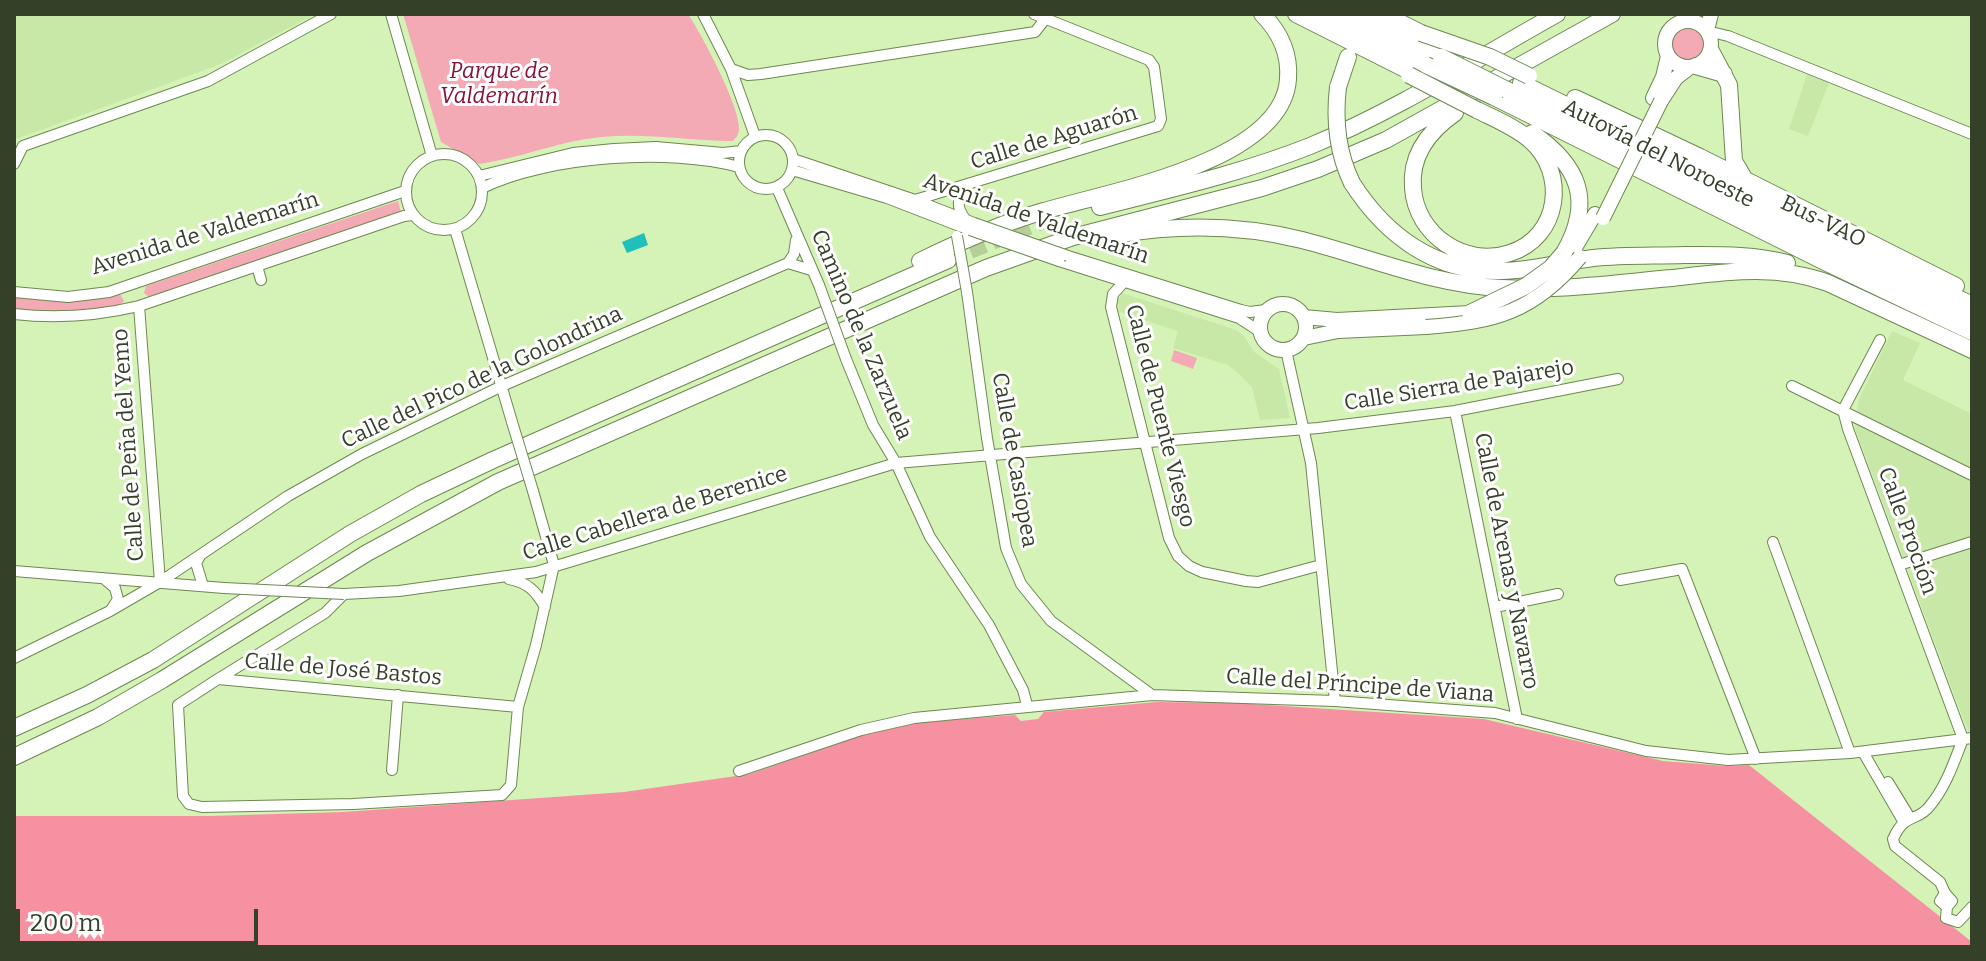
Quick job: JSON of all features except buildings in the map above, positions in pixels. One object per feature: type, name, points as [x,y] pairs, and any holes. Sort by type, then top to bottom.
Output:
[{"type":"highway","points":[[673,380],[943,250],[1041,211],[1188,169],[1237,146],[1268,122],[1282,103],[1288,86],[1289,66],[1284,46],[1273,25],[1262,14]]},
{"type":"highway","points":[[1296,14],[1366,50],[1422,67]]},
{"type":"highway","name":"Autovía del Noroeste","points":[[1325,14],[1422,67],[1502,94],[1972,305]]},
{"type":"highway","points":[[1354,14],[1422,67]]},
{"type":"highway","name":"Autovía del Noroeste","points":[[1383,14],[1421,33],[1502,94],[1825,262],[1972,332]]},
{"type":"highway","points":[[1409,97],[1482,47],[1538,14]]},
{"type":"highway","points":[[1046,220],[1255,166],[1312,145],[1409,97],[1557,14]]},
{"type":"highway","points":[[14,757],[98,717],[367,553],[498,482],[986,268],[1073,237],[1262,188],[1318,169],[1399,133],[1612,14]]},
{"type":"highway","points":[[1502,94],[1530,140],[1548,162],[1554,179],[1553,209],[1544,227],[1520,248],[1501,255],[1474,255],[1452,248],[1435,237],[1424,223],[1413,196],[1416,158],[1441,122],[1594,23]]},
{"type":"highway","points":[[1711,48],[1731,93],[1734,161],[1745,179]]},
{"type":"highway","points":[[1348,57],[1338,87],[1336,131],[1341,157],[1352,183],[1377,218],[1399,238],[1426,255],[1453,265],[1501,271],[1604,257],[1758,257],[1833,278],[1972,344]]},
{"type":"highway","points":[[1692,67],[1724,74]]},
{"type":"highway","points":[[1502,94],[1700,157],[1972,294]]},
{"type":"highway","points":[[1470,313],[1526,286],[1571,255],[1579,208],[1575,179],[1566,161],[1551,145],[1530,131],[1502,94]]},
{"type":"highway","name":"Bus-VAO","points":[[1502,94],[1972,318]]},
{"type":"highway","points":[[1700,157],[1723,146],[1732,123]]},
{"type":"highway","points":[[986,268],[1120,234],[1196,227],[1272,234],[1345,252],[1418,275],[1503,288],[1579,287],[1768,270],[1805,275],[1828,283],[1972,350]]},
{"type":"highway","points":[[14,728],[87,695],[153,660],[350,534],[421,494],[948,260]]},
{"type":"main road","points":[[1657,99],[1676,78],[1703,62],[1711,48],[1707,30],[1711,14]]},
{"type":"main road","points":[[1304,338],[1304,317],[1295,307],[1278,304],[1266,310],[1260,320],[1259,331],[1269,346],[1286,350],[1304,338],[1338,331],[1473,323],[1517,309],[1557,282],[1571,255],[1599,216],[1657,99],[1668,56],[1665,42],[1673,21],[1690,21],[1707,30]]},
{"type":"main road","points":[[1668,56],[1677,65],[1692,67]]},
{"type":"main road","points":[[1304,317],[1337,320],[1470,313]]},
{"type":"street","points":[[14,164],[23,146],[208,81],[331,14]]},
{"type":"street","points":[[391,14],[432,156]]},
{"type":"street","points":[[703,14],[731,69],[755,136]]},
{"type":"street","name":"Calle de Aguarón","points":[[915,200],[1158,126],[1161,119],[1154,67],[1149,60],[1034,14]]},
{"type":"street","points":[[731,69],[748,75],[761,74],[1035,32],[1046,18]]},
{"type":"street","points":[[1707,30],[1972,134]]},
{"type":"street","points":[[1711,48],[1718,40],[1728,36]]},
{"type":"street","points":[[740,92],[747,82],[761,74]]},
{"type":"street","points":[[769,134],[782,140],[791,151],[792,165],[788,179],[777,188],[767,190],[752,186],[742,176],[739,167],[741,151],[746,142],[755,136],[769,134]]},
{"type":"street","points":[[479,176],[573,153],[614,149],[656,147],[723,153],[741,151]]},
{"type":"street","points":[[432,156],[457,156],[470,164],[479,176],[481,203],[472,219],[455,229],[438,230],[424,225],[407,205],[407,179],[417,165],[432,156]]},
{"type":"street","points":[[482,188],[534,171],[614,158],[656,157],[722,162],[739,167]]},
{"type":"street","name":"Avenida de Valdemarín","points":[[792,165],[915,200],[963,226]]},
{"type":"street","name":"Avenida de Valdemarín","points":[[792,165],[1064,258],[1241,310],[1266,310]]},
{"type":"street","points":[[948,190],[959,198],[968,184]]},
{"type":"street","name":"Camino de la Zarzuela","points":[[777,188],[819,285],[873,425],[896,463],[930,537],[989,625],[1023,690],[1027,705]]},
{"type":"street","name":"Avenida de Valdemarín","points":[[14,292],[68,297],[109,292],[405,191]]},
{"type":"street","name":"Calle de Casiopea","points":[[959,198],[967,292],[1006,548],[1021,584],[1035,605],[1051,621],[1152,695]]},
{"type":"street","name":"Avenida de Valdemarín","points":[[14,314],[68,317],[139,306],[413,215]]},
{"type":"street","points":[[455,229],[554,565],[518,707]]},
{"type":"street","points":[[797,238],[794,254],[788,263],[811,270]]},
{"type":"street","name":"Avenida de Valdemarín","points":[[1064,258],[1124,282],[1239,318],[1259,331]]},
{"type":"street","name":"Calle del Pico de la Golondrina","points":[[14,658],[110,611],[160,582],[288,496],[362,454],[502,386],[788,263]]},
{"type":"street","name":"Avenida de Valdemarín","points":[[257,266],[261,280]]},
{"type":"street","name":"Calle de Puente Viesgo","points":[[1124,282],[1113,294],[1111,307],[1169,538],[1178,556],[1202,572],[1258,582],[1321,565]]},
{"type":"street","name":"Calle de Peña del Yemo","points":[[139,306],[160,582]]},
{"type":"street","points":[[1843,410],[1880,340]]},
{"type":"street","points":[[1286,350],[1305,430],[1335,701]]},
{"type":"street","name":"Calle Sierra de Pajarejo","points":[[1305,430],[1455,411],[1618,379]]},
{"type":"street","points":[[1792,386],[1972,475]]},
{"type":"street","name":"Calle Proción","points":[[1843,410],[1967,739]]},
{"type":"street","name":"Calle de Arenas y Navarro","points":[[1455,411],[1517,719]]},
{"type":"street","name":"Calle Cabellera de Berenice","points":[[14,571],[224,588],[344,594],[399,591],[536,572],[896,463],[1305,430]]},
{"type":"street","points":[[1773,542],[1850,753]]},
{"type":"street","points":[[1899,565],[1972,542]]},
{"type":"street","points":[[203,586],[196,563],[204,551]]},
{"type":"street","points":[[1620,580],[1682,569],[1756,759]]},
{"type":"street","points":[[103,578],[115,588],[118,599],[110,611]]},
{"type":"street","points":[[503,578],[525,583],[545,607]]},
{"type":"street","points":[[218,679],[325,613],[344,594]]},
{"type":"street","points":[[1495,607],[1558,594]]},
{"type":"street","name":"Calle de José Bastos","points":[[218,679],[518,707],[511,785],[502,795],[353,804],[202,807],[189,804],[183,796],[178,705],[218,679]]},
{"type":"street","points":[[392,770],[398,695]]},
{"type":"street","name":"Calle del Príncipe de Viana","points":[[1027,705],[1152,695],[1335,701],[1495,713],[1646,751],[1728,760],[1866,752],[1967,739]]},
{"type":"street","points":[[739,771],[861,730],[914,718],[1027,705]]},
{"type":"street","points":[[1967,739],[1928,810],[1906,820],[1893,839],[1895,846],[1940,882],[1952,901],[1947,907],[1946,918],[1958,922],[1972,907]]},
{"type":"street","points":[[1866,752],[1906,820]]},
{"type":"shaded area","points":[[14,14],[315,14],[221,64],[14,140]]},
{"type":"shaded area","points":[[1807,74],[1829,83],[1808,136],[1789,129]]},
{"type":"shaded area","points":[[1122,293],[1236,330],[1254,352],[1279,369],[1290,418],[1260,420],[1252,387],[1237,372],[1228,365],[1173,348],[1178,331],[1119,312],[1118,301]]},
{"type":"shaded area","points":[[1892,331],[1920,343],[1903,380],[1972,414],[1972,734],[1967,729],[1855,428],[1859,399]]},
{"type":"shaded area","points":[[1157,702],[1236,703],[1484,719],[1663,761],[1749,765],[1972,942],[1972,947],[14,947],[14,816],[343,812],[624,792],[750,774],[863,735],[913,723],[1015,715],[1021,721],[1038,719],[1044,712]]},
{"type":"green space","name":"Parque de Valdemarín","points":[[403,14],[688,14],[728,90],[738,120],[738,134],[733,141],[649,136],[602,137],[479,164],[441,142]]},
{"type":"green space","points":[[1688,27],[1700,32],[1705,44],[1700,56],[1688,61],[1676,56],[1671,44],[1676,32]]},
{"type":"green space","points":[[398,201],[401,212],[149,297],[144,293],[146,286]]},
{"type":"green space","points":[[120,294],[124,301],[120,305],[94,309],[54,313],[14,308],[14,297],[54,301]]},
{"type":"green space","points":[[1174,350],[1197,358],[1193,369],[1171,361]]},
{"type":"water","points":[[644,233],[648,245],[627,253],[622,242]]},
{"type":"tunnel","points":[[948,260],[1046,220]]}]
